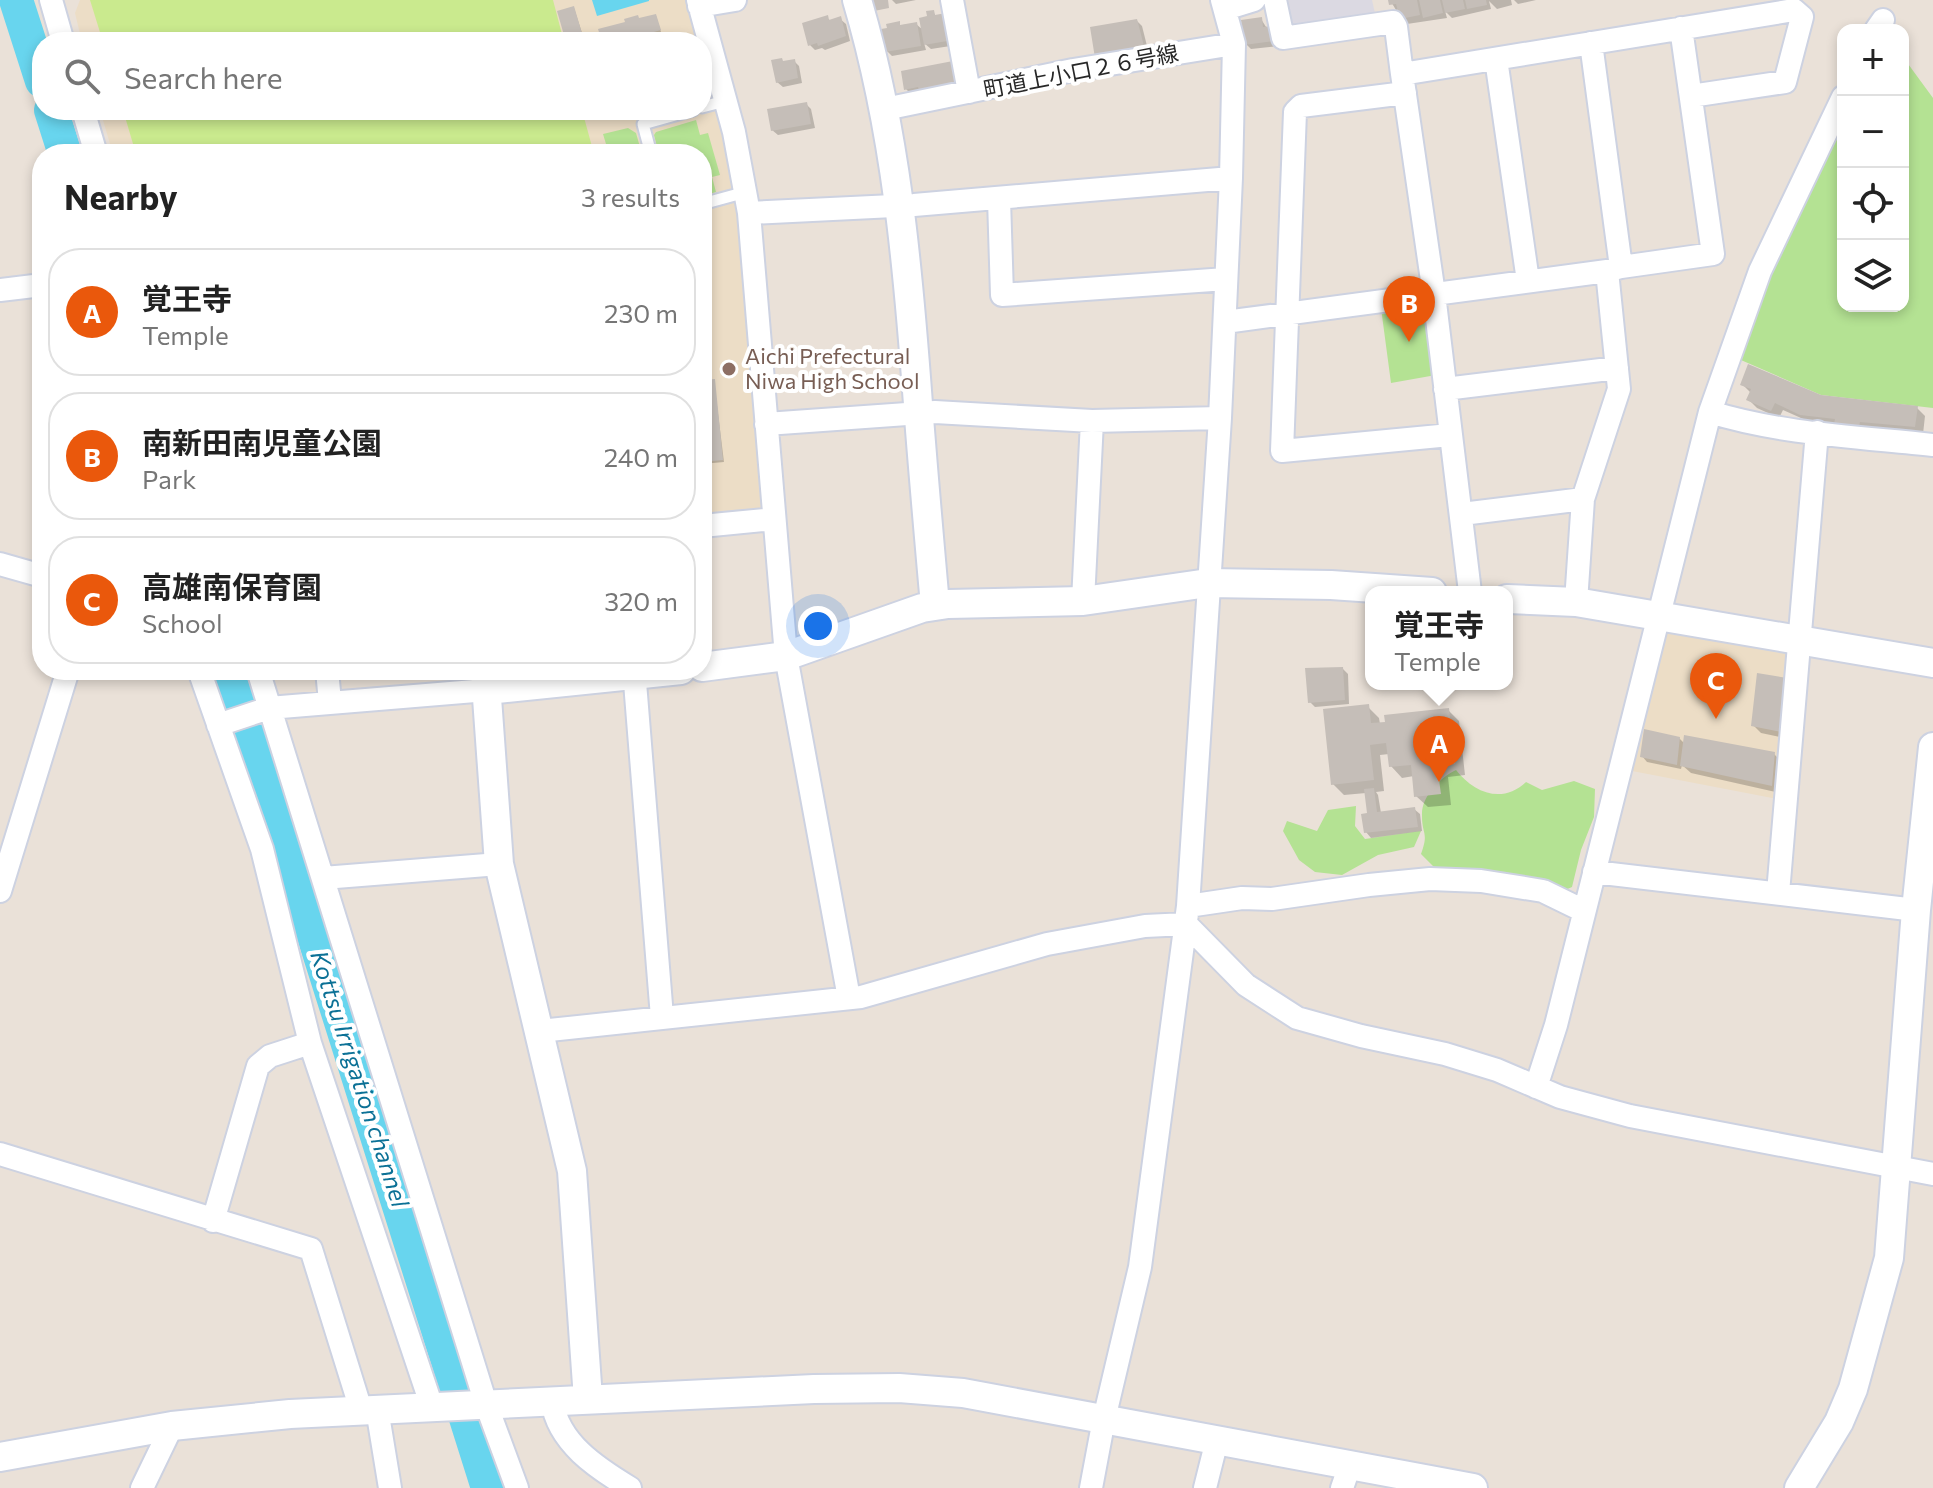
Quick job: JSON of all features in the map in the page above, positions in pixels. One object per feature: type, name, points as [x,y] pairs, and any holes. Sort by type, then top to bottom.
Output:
[{"type":"street","points":[[51,0],[60,32]]},
{"type":"street","points":[[707,32],[699,3],[735,0]]},
{"type":"street","points":[[857,0],[885,112],[900,206],[935,605]]},
{"type":"street","points":[[952,0],[969,92]]},
{"type":"street","points":[[1091,1488],[1140,1267],[1187,915],[1220,418],[1231,178],[1234,44],[1224,4],[1254,0]]},
{"type":"street","points":[[1275,0],[1283,38],[1393,22],[1396,27],[1434,294],[1469,586]]},
{"type":"street","points":[[1450,435],[1282,451],[1295,112],[1301,106],[1404,84],[1496,59],[1794,10],[1802,17],[1785,82],[1691,96]]},
{"type":"street","points":[[1225,322],[1286,316],[1713,254],[1681,28]]},
{"type":"street","points":[[1576,602],[1583,499],[1619,389],[1614,269],[1591,43]]},
{"type":"street","name":"町道上小口２６号線","points":[[885,112],[1073,70],[1234,44]]},
{"type":"street","points":[[712,52],[748,202],[786,656],[849,998]]},
{"type":"street","points":[[1496,59],[1528,281]]},
{"type":"street","points":[[1536,1087],[1556,1025],[1710,412],[1760,271],[1837,110]]},
{"type":"street","points":[[86,120],[93,144]]},
{"type":"street","points":[[748,202],[900,206],[1231,178]]},
{"type":"street","points":[[999,199],[1002,295],[1226,279]]},
{"type":"street","points":[[0,290],[32,286]]},
{"type":"street","points":[[1445,389],[1617,368]]},
{"type":"street","points":[[1710,412],[1817,432],[1933,445]]},
{"type":"street","points":[[766,424],[919,413],[1092,421],[1220,418]]},
{"type":"street","points":[[1083,601],[1092,421]]},
{"type":"street","points":[[1778,893],[1817,432]]},
{"type":"street","points":[[1462,514],[1583,499]]},
{"type":"street","points":[[712,525],[774,519]]},
{"type":"street","points":[[0,564],[32,573]]},
{"type":"street","points":[[712,666],[786,656],[935,605],[1083,601],[1208,583],[1365,587]]},
{"type":"street","points":[[1513,599],[1576,602],[1933,663]]},
{"type":"street","points":[[0,891],[5,861],[65,680]]},
{"type":"street","points":[[202,680],[262,849],[310,1043],[436,1406]]},
{"type":"street","points":[[261,680],[486,1404],[517,1488]]},
{"type":"street","points":[[328,680],[330,702]]},
{"type":"street","points":[[218,725],[269,708],[486,680],[499,864],[572,1171],[588,1399]]},
{"type":"street","points":[[635,680],[662,1017]]},
{"type":"street","points":[[1799,1488],[1839,1422],[1867,1346],[1889,1258],[1916,910],[1933,747]]},
{"type":"street","points":[[323,878],[499,864]]},
{"type":"street","points":[[1594,872],[1916,910]]},
{"type":"street","points":[[540,1031],[861,997],[1047,944],[1145,926],[1242,898],[1272,899],[1430,879],[1481,881],[1543,891],[1584,911]]},
{"type":"street","points":[[1187,915],[1246,985],[1297,1018],[1445,1054],[1560,1097],[1630,1116],[1933,1174]]},
{"type":"street","points":[[213,1221],[258,1066],[270,1056],[310,1043]]},
{"type":"street","points":[[0,1154],[311,1249],[369,1410],[390,1488]]},
{"type":"street","points":[[0,1457],[172,1426],[369,1410],[814,1389],[921,1388],[1217,1440],[1346,1476],[1473,1488]]},
{"type":"street","points":[[552,1401],[557,1422],[581,1453],[630,1488]]},
{"type":"street","points":[[142,1488],[172,1426]]},
{"type":"street","points":[[1205,1488],[1217,1440]]},
{"type":"lane","points":[[712,104],[725,101]]},
{"type":"lane","points":[[648,144],[643,124],[657,120]]},
{"type":"lane","points":[[712,204],[748,202]]},
{"type":"shaded area","name":"Aichi Prefectural Niwa High School","points":[[80,0],[691,0],[700,32],[80,32],[75,13]]},
{"type":"shaded area","points":[[1281,0],[1372,0],[1376,18],[1286,31]]},
{"type":"shaded area","name":"Aichi Prefectural Niwa High School","points":[[712,76],[730,141],[744,229],[767,509],[712,518],[712,144],[110,144],[103,120],[712,120]]},
{"type":"shaded area","points":[[1666,629],[1791,651],[1782,800],[1627,770]]},
{"type":"green space","points":[[90,0],[553,0],[561,32],[100,32]]},
{"type":"green space","points":[[1909,65],[1933,98],[1933,408],[1821,395],[1734,357],[1837,123],[1837,312],[1909,312]]},
{"type":"green space","points":[[126,120],[585,120],[591,144],[133,144]]},
{"type":"green space","points":[[696,120],[700,135],[708,133],[711,144],[656,144],[656,132]]},
{"type":"green space","points":[[628,128],[636,133],[639,144],[606,144],[603,134]]},
{"type":"green space","points":[[712,147],[720,175],[712,177]]},
{"type":"green space","points":[[1418,303],[1427,308],[1436,375],[1391,383],[1381,308]]},
{"type":"green space","points":[[1456,770],[1479,790],[1488,793],[1507,793],[1526,782],[1542,790],[1574,781],[1595,789],[1594,817],[1581,850],[1572,887],[1565,890],[1520,876],[1436,869],[1421,854],[1425,837],[1422,816],[1425,802],[1438,783]]},
{"type":"green space","points":[[1356,806],[1355,826],[1365,839],[1421,831],[1414,847],[1378,855],[1342,875],[1315,872],[1299,860],[1283,831],[1287,821],[1317,831],[1328,810]]},
{"type":"water","points":[[592,0],[649,0],[649,1],[597,16]]},
{"type":"building","points":[[871,0],[888,0],[889,8],[874,11]]},
{"type":"building","points":[[1388,0],[1417,0],[1420,15],[1400,19],[1396,4],[1389,5]]},
{"type":"building","points":[[1419,0],[1440,0],[1443,13],[1423,18]]},
{"type":"building","points":[[1442,0],[1463,0],[1465,9],[1445,13]]},
{"type":"building","points":[[1465,0],[1486,0],[1487,5],[1467,9]]},
{"type":"building","points":[[574,6],[582,32],[563,32],[557,11]]},
{"type":"building","points":[[934,10],[935,15],[946,13],[953,40],[924,45],[919,18],[927,16],[926,11]]},
{"type":"building","points":[[656,14],[661,30],[599,32],[598,29],[625,22],[624,19],[638,15],[639,18]]},
{"type":"building","points":[[828,15],[829,20],[841,16],[846,36],[818,46],[817,43],[808,46],[802,23]]},
{"type":"building","points":[[1262,17],[1263,27],[1272,26],[1274,41],[1244,45],[1241,20]]},
{"type":"building","points":[[1137,19],[1145,50],[1095,58],[1090,27]]},
{"type":"building","points":[[900,21],[900,25],[917,22],[921,46],[885,52],[881,29],[887,28],[886,24]]},
{"type":"building","points":[[782,58],[783,61],[795,59],[798,78],[776,83],[771,60]]},
{"type":"building","points":[[953,61],[958,86],[920,93],[918,87],[904,90],[901,71]]},
{"type":"building","points":[[807,102],[811,124],[771,131],[767,109]]},
{"type":"building","points":[[1748,364],[1821,395],[1918,406],[1915,427],[1860,422],[1859,427],[1834,424],[1835,419],[1800,415],[1775,403],[1771,411],[1746,400],[1751,389],[1740,385]]},
{"type":"building","points":[[712,379],[715,379],[723,460],[712,461]]},
{"type":"building","points":[[1343,667],[1345,700],[1308,703],[1305,668]]},
{"type":"building","points":[[1757,673],[1787,678],[1781,732],[1751,726]]},
{"type":"building","points":[[1369,704],[1371,723],[1385,722],[1384,715],[1449,708],[1455,764],[1437,766],[1441,794],[1414,797],[1411,765],[1389,767],[1386,743],[1370,745],[1374,780],[1331,785],[1323,709]]},
{"type":"building","points":[[1644,729],[1680,737],[1677,765],[1640,757]]},
{"type":"building","points":[[1684,735],[1775,752],[1772,786],[1680,766]]},
{"type":"building","points":[[1374,788],[1377,812],[1415,807],[1418,827],[1364,833],[1361,814],[1367,813],[1364,789]]},
{"type":"waterway","name":"Kottsu Irrigation channel","points":[[16,0],[32,50]]},
{"type":"waterway","name":"Kottsu Irrigation channel","points":[[54,120],[62,144]]},
{"type":"waterway","name":"Kottsu Irrigation channel","points":[[233,680],[488,1488]]},
{"type":"place","name":"南新田南児童公園","points":[[1409,342]]},
{"type":"place","name":"Aichi Prefectural Niwa High School","points":[[729,369]]},
{"type":"place","name":"高雄南保育園","points":[[1716,719]]},
{"type":"place","name":"覚王寺","points":[[1439,782]]}]
